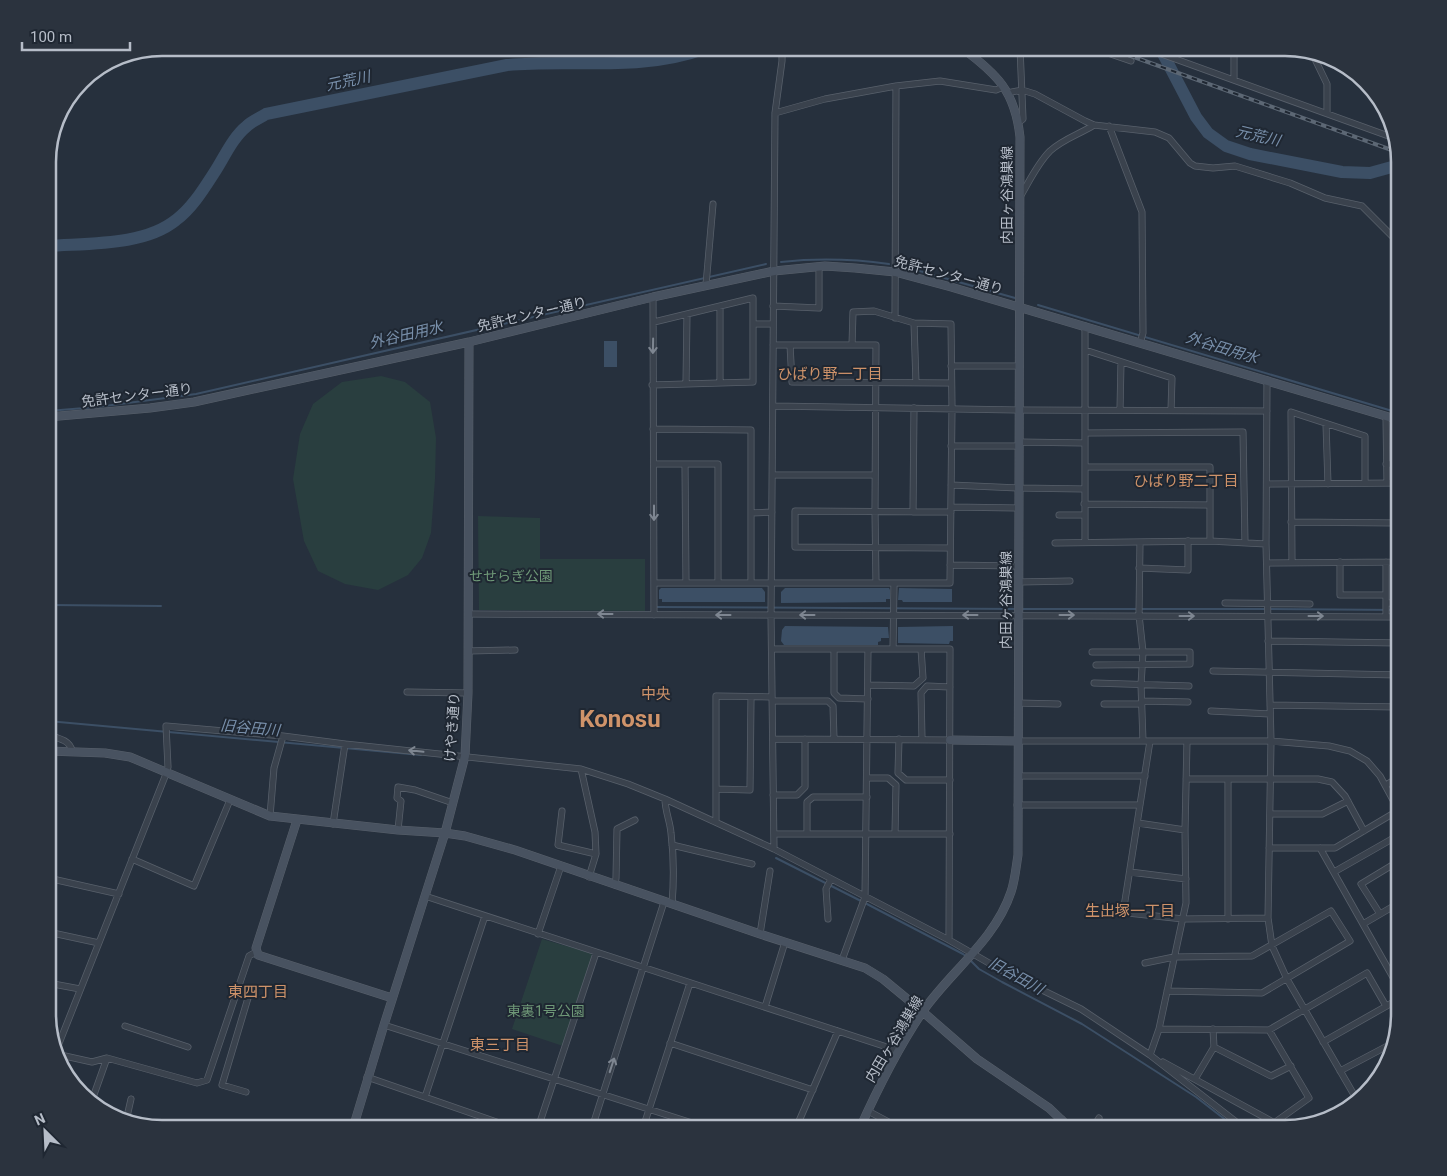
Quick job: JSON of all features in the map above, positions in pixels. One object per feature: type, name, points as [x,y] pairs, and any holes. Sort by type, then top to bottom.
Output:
[{"type":"street","points":[[774,849],[772,699],[773,306],[775,113],[782,56]]},
{"type":"street","name":"内田ヶ谷鴻巣線","points":[[864,1120],[899,1051],[923,1012],[972,954],[1002,913],[1012,890],[1018,855],[1020,197],[1018,123],[1005,90],[986,66],[973,56]]},
{"type":"street","points":[[1018,123],[1023,119],[1020,56]]},
{"type":"street","points":[[1116,56],[1131,61]]},
{"type":"street","points":[[1168,56],[1327,112],[1387,136]]},
{"type":"street","points":[[1234,56],[1234,80]]},
{"type":"street","points":[[1316,61],[1327,84],[1327,112]]},
{"type":"street","points":[[775,113],[825,99],[896,86],[940,81],[996,90],[1022,90],[1034,94],[1094,124],[1162,134],[1169,138],[1190,163],[1195,166],[1213,168],[1235,166],[1290,183],[1325,198],[1362,206],[1391,234]]},
{"type":"street","points":[[896,86],[896,318]]},
{"type":"street","points":[[1020,197],[1038,166],[1051,150],[1094,124]]},
{"type":"street","points":[[1109,126],[1142,212],[1143,333],[1140,343]]},
{"type":"street","points":[[706,285],[713,204]]},
{"type":"street","points":[[773,306],[819,308],[819,267]]},
{"type":"street","name":"免許センター通り","points":[[56,417],[194,402],[469,342],[706,285],[774,271],[819,267],[895,272],[1085,326],[1391,418]]},
{"type":"street","points":[[653,297],[654,614]]},
{"type":"street","points":[[652,385],[754,382],[753,298],[654,322]]},
{"type":"street","points":[[720,306],[720,383]]},
{"type":"street","points":[[655,583],[950,583],[951,324],[914,323],[874,311],[853,312],[852,345]]},
{"type":"street","points":[[686,384],[687,314]]},
{"type":"street","points":[[914,323],[916,383]]},
{"type":"street","points":[[753,324],[773,324]]},
{"type":"street","points":[[1085,326],[1085,542]]},
{"type":"street","name":"けやき通り","points":[[355,1120],[445,833],[465,756],[468,693],[469,342]]},
{"type":"street","points":[[773,344],[876,346],[876,583]]},
{"type":"street","points":[[790,344],[792,382],[951,383]]},
{"type":"street","points":[[1085,350],[1172,378],[1171,410]]},
{"type":"street","points":[[1120,410],[1121,362]]},
{"type":"street","points":[[951,366],[1020,366]]},
{"type":"street","points":[[1267,380],[1266,544],[1270,705],[1268,918],[1272,946],[1288,979],[1354,1094]]},
{"type":"street","points":[[773,406],[1018,410],[1267,411]]},
{"type":"street","points":[[913,512],[914,408]]},
{"type":"street","points":[[1292,563],[1291,412],[1365,436],[1365,484]]},
{"type":"street","points":[[1386,417],[1387,483]]},
{"type":"street","points":[[1326,424],[1328,484]]},
{"type":"street","points":[[653,429],[751,430],[751,583]]},
{"type":"street","points":[[1085,434],[1243,432],[1245,543]]},
{"type":"street","points":[[952,446],[1085,443]]},
{"type":"street","points":[[654,464],[718,464],[718,582]]},
{"type":"street","points":[[685,464],[686,583]]},
{"type":"street","points":[[1386,464],[1391,464]]},
{"type":"street","points":[[1085,467],[1210,467],[1210,541]]},
{"type":"street","points":[[772,475],[876,475]]},
{"type":"street","points":[[1267,484],[1391,483]]},
{"type":"street","points":[[951,485],[1085,488]]},
{"type":"street","points":[[1084,504],[1210,505]]},
{"type":"street","points":[[950,548],[795,547],[795,511],[913,512],[1019,508]]},
{"type":"street","points":[[751,512],[772,512]]},
{"type":"street","points":[[1059,515],[1084,515]]},
{"type":"street","points":[[1292,522],[1391,523]]},
{"type":"street","points":[[1139,568],[1188,570],[1188,541]]},
{"type":"street","points":[[1055,542],[1210,541],[1266,544]]},
{"type":"street","points":[[1140,542],[1139,615],[1143,652],[1141,685],[1147,741],[1145,776],[1125,911],[1128,913],[1183,919],[1268,918]]},
{"type":"street","points":[[1340,562],[1340,595],[1386,595]]},
{"type":"street","points":[[1386,562],[1386,616]]},
{"type":"street","points":[[1267,563],[1391,562]]},
{"type":"street","points":[[950,565],[1019,566]]},
{"type":"street","points":[[1019,582],[1070,581]]},
{"type":"street","points":[[893,649],[894,584]]},
{"type":"street","points":[[1225,603],[1310,604]]},
{"type":"street","points":[[1386,603],[1391,603]]},
{"type":"street","points":[[468,614],[1391,616]]},
{"type":"street","points":[[1268,640],[1391,643]]},
{"type":"street","points":[[772,649],[950,649],[949,940]]},
{"type":"street","points":[[834,649],[834,693],[839,698],[868,699]]},
{"type":"street","points":[[842,960],[865,897],[868,649]]},
{"type":"street","points":[[868,686],[914,686],[923,678],[920,649]]},
{"type":"street","points":[[468,651],[515,650]]},
{"type":"street","points":[[1092,652],[1190,652],[1190,664],[1096,664]]},
{"type":"street","points":[[1213,671],[1269,674],[1391,675]]},
{"type":"street","points":[[1094,683],[1189,686]]},
{"type":"street","points":[[922,739],[921,693],[927,686],[950,687]]},
{"type":"street","points":[[407,692],[468,693]]},
{"type":"street","points":[[716,821],[716,696],[828,701],[833,706],[834,739]]},
{"type":"street","points":[[716,789],[750,790],[750,697]]},
{"type":"street","points":[[1104,704],[1188,702]]},
{"type":"street","points":[[1018,703],[1058,704]]},
{"type":"street","points":[[1270,705],[1391,707]]},
{"type":"street","points":[[1211,711],[1270,714]]},
{"type":"street","points":[[60,1041],[166,774],[168,767],[166,726],[283,736],[581,769],[628,784],[716,821],[774,849],[949,940],[1001,970],[1081,1009],[1150,1055],[1234,1120]]},
{"type":"street","points":[[270,816],[274,768],[283,736]]},
{"type":"street","points":[[56,738],[68,742],[72,751]]},
{"type":"street","points":[[773,739],[1270,741],[1329,746],[1350,751],[1367,761],[1380,776],[1391,795]]},
{"type":"street","points":[[774,795],[797,795],[805,787],[805,739]]},
{"type":"street","points":[[899,739],[898,773],[906,780],[950,780]]},
{"type":"street","points":[[1150,1055],[1159,1029],[1186,903],[1187,741]]},
{"type":"street","points":[[333,824],[345,744]]},
{"type":"street","points":[[56,751],[130,757],[166,774],[270,816],[333,824],[466,836],[515,850],[760,934],[842,960],[875,973],[978,1059],[1031,1094],[1062,1120]]},
{"type":"street","points":[[581,769],[595,832],[596,854],[589,876]]},
{"type":"street","points":[[1018,776],[1145,776]]},
{"type":"street","points":[[867,778],[888,778],[896,785],[895,834]]},
{"type":"street","points":[[1186,779],[1270,778],[1318,779],[1332,782],[1348,801],[1364,831]]},
{"type":"street","points":[[1228,779],[1228,919]]},
{"type":"street","points":[[1386,785],[1391,782]]},
{"type":"street","points":[[398,830],[401,801],[397,798],[398,787],[415,790],[453,803]]},
{"type":"street","points":[[807,834],[807,802],[814,797],[867,796]]},
{"type":"street","points":[[594,1120],[643,968],[668,903],[674,877],[671,830],[665,808],[665,799]]},
{"type":"street","points":[[132,859],[194,886],[230,800]]},
{"type":"street","points":[[1270,814],[1322,814],[1348,801]]},
{"type":"street","points":[[1017,805],[1140,806]]},
{"type":"street","points":[[562,811],[558,845],[596,854]]},
{"type":"street","points":[[1269,848],[1335,848],[1391,816]]},
{"type":"street","points":[[256,952],[296,820]]},
{"type":"street","points":[[615,885],[617,830],[635,820]]},
{"type":"street","points":[[1138,823],[1185,830]]},
{"type":"street","points":[[774,834],[950,834]]},
{"type":"street","points":[[1334,872],[1391,840]]},
{"type":"street","points":[[672,845],[752,864]]},
{"type":"street","points":[[1320,848],[1391,972]]},
{"type":"street","points":[[538,934],[560,866]]},
{"type":"street","points":[[1380,914],[1362,884],[1391,866]]},
{"type":"street","points":[[760,934],[770,871]]},
{"type":"street","points":[[1130,872],[1186,879]]},
{"type":"street","points":[[828,919],[826,889],[831,879]]},
{"type":"street","points":[[56,880],[119,894]]},
{"type":"street","points":[[425,896],[899,1051]]},
{"type":"street","points":[[1363,924],[1391,908]]},
{"type":"street","points":[[1145,962],[1174,958],[1252,956],[1331,911],[1350,941],[1262,993],[1167,992]]},
{"type":"street","points":[[426,1097],[485,916]]},
{"type":"street","points":[[56,934],[99,943]]},
{"type":"street","points":[[765,1007],[785,942]]},
{"type":"street","points":[[256,952],[258,955],[392,998]]},
{"type":"street","points":[[64,1054],[92,1062],[107,1058],[197,1083],[207,1080],[249,956],[256,952]]},
{"type":"street","points":[[541,1120],[596,953]]},
{"type":"street","points":[[1159,1029],[1269,1030],[1367,973],[1386,1006]]},
{"type":"street","points":[[645,1120],[690,983]]},
{"type":"street","points":[[56,984],[80,989]]},
{"type":"street","points":[[246,1092],[222,1085],[248,998]]},
{"type":"street","points":[[1323,1042],[1391,1004]]},
{"type":"street","points":[[227,1021],[239,1025]]},
{"type":"street","points":[[384,1025],[683,1120]]},
{"type":"street","points":[[125,1026],[188,1047]]},
{"type":"street","points":[[1195,1079],[1214,1047],[1213,1029]]},
{"type":"street","points":[[1269,1030],[1309,1098],[1277,1120]]},
{"type":"street","points":[[800,1120],[838,1031]]},
{"type":"street","points":[[670,1044],[813,1090]]},
{"type":"street","points":[[1214,1047],[1271,1076],[1291,1066]]},
{"type":"street","points":[[1340,1072],[1385,1047]]},
{"type":"street","points":[[1150,1055],[1270,1120]]},
{"type":"street","points":[[94,1095],[107,1058]]},
{"type":"street","points":[[367,1078],[490,1120]]},
{"type":"street","points":[[128,1114],[131,1099]]},
{"type":"street","points":[[868,1111],[885,1120]]},
{"type":"green space","points":[[381,376],[405,382],[430,402],[436,438],[431,533],[422,558],[408,575],[378,590],[345,584],[318,571],[304,541],[293,479],[300,434],[313,404],[342,382]]},
{"type":"green space","name":"せせらぎ公園","points":[[478,516],[540,518],[540,559],[645,559],[645,611],[479,610]]},
{"type":"green space","name":"東裏1号公園","points":[[542,939],[591,953],[592,956],[563,1046],[512,1029]]},
{"type":"water","points":[[604,341],[617,341],[617,367],[604,367]]},
{"type":"water","points":[[661,588],[762,588],[765,592],[765,602],[662,602],[662,599],[659,599],[659,590]]},
{"type":"water","points":[[785,588],[889,588],[890,599],[886,599],[886,602],[781,603],[781,592]]},
{"type":"water","points":[[899,588],[952,589],[952,602],[903,602],[898,600]]},
{"type":"water","points":[[785,626],[888,627],[889,638],[881,638],[878,645],[784,645],[781,641],[782,630]]},
{"type":"water","points":[[953,626],[953,641],[950,641],[949,644],[898,643],[898,627]]},
{"type":"waterway","name":"元荒川","points":[[56,246],[115,242],[132,239],[148,235],[176,220],[201,192],[242,131],[266,114],[507,65],[632,62],[677,56]]},
{"type":"waterway","name":"元荒川","points":[[1164,56],[1196,117],[1208,133],[1226,146],[1250,154],[1342,172],[1370,173],[1391,167]]},
{"type":"waterway","name":"外谷田用水","points":[[781,262],[835,260],[889,264]]},
{"type":"waterway","name":"外谷田用水","points":[[56,410],[196,394],[766,264]]},
{"type":"waterway","name":"外谷田用水","points":[[902,266],[1015,298]]},
{"type":"waterway","name":"外谷田用水","points":[[1038,305],[1391,411]]},
{"type":"waterway","points":[[56,605],[161,606]]},
{"type":"waterway","points":[[657,607],[1018,609]]},
{"type":"waterway","points":[[1022,609],[1265,609]]},
{"type":"waterway","points":[[1270,609],[1391,610]]},
{"type":"waterway","name":"旧谷田川","points":[[56,722],[421,755]]},
{"type":"waterway","name":"旧谷田川","points":[[776,858],[861,901]]},
{"type":"waterway","name":"旧谷田川","points":[[865,903],[967,957]]},
{"type":"waterway","name":"旧谷田川","points":[[970,960],[979,969],[1082,1024],[1196,1097],[1226,1120]]},
{"type":"railway","points":[[1131,56],[1390,149]]},
{"type":"district","name":"ひばり野一丁目","points":[[830,374]]},
{"type":"district","name":"ひばり野二丁目","points":[[1186,481]]},
{"type":"district","name":"中央","points":[[656,694]]},
{"type":"district","name":"Konosu","points":[[620,719]]},
{"type":"district","name":"生出塚一丁目","points":[[1130,911]]},
{"type":"district","name":"東四丁目","points":[[258,992]]},
{"type":"district","name":"東三丁目","points":[[500,1045]]}]
